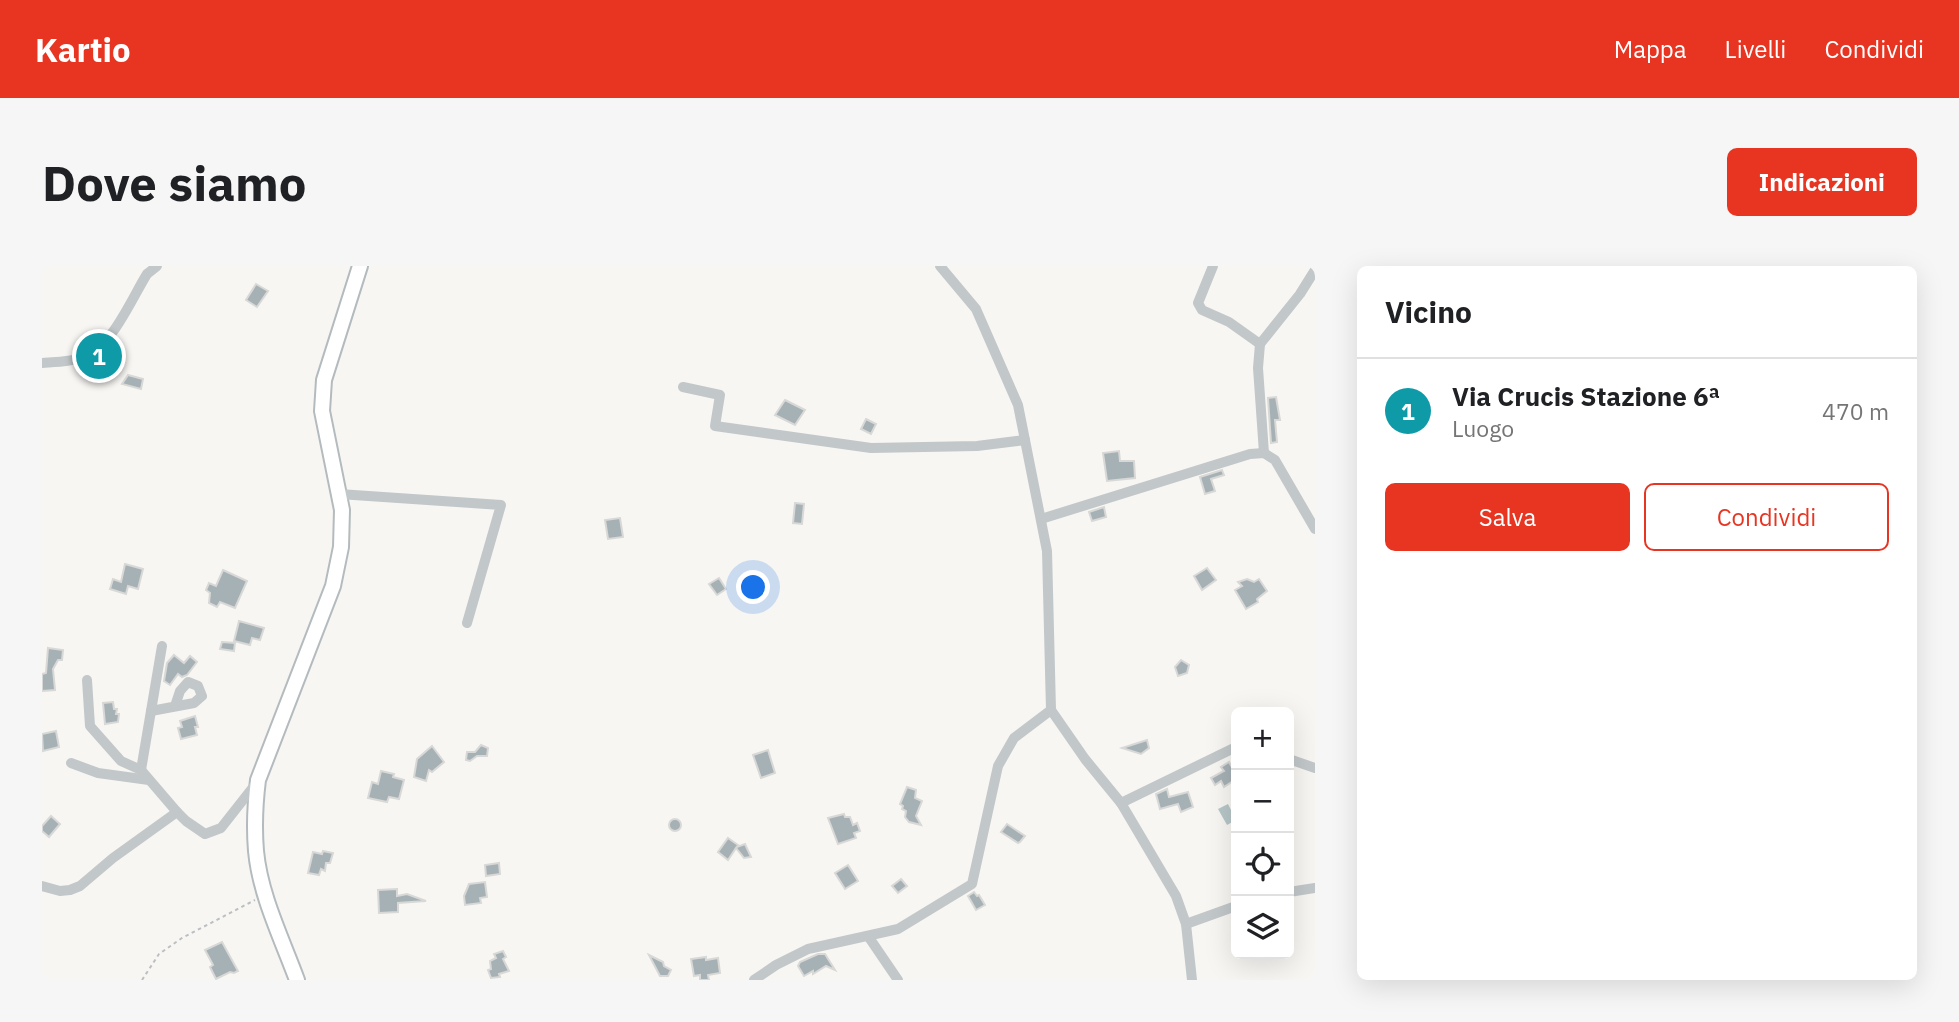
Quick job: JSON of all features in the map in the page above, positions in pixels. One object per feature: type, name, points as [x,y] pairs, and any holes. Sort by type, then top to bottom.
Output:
[{"type":"main road","points":[[297,980],[265,895],[256,854],[254,814],[258,780],[333,586],[341,547],[342,510],[322,411],[324,380],[360,266]]},
{"type":"street","points":[[42,363],[77,359],[98,350],[109,339],[147,274],[157,266]]},
{"type":"street","points":[[940,266],[976,309],[1018,405],[1047,551],[1051,710],[1085,759],[1121,803],[1176,896],[1186,924],[1192,980]]},
{"type":"street","points":[[1213,266],[1198,303],[1202,310],[1229,322],[1260,344]]},
{"type":"street","points":[[1264,453],[1258,368],[1260,344],[1315,270]]},
{"type":"street","points":[[683,387],[720,395],[716,426],[871,448],[977,446],[1025,440]]},
{"type":"street","points":[[1041,519],[1250,453],[1264,453],[1275,460],[1315,529]]},
{"type":"street","points":[[339,494],[501,505],[467,622]]},
{"type":"street","points":[[141,771],[162,646]]},
{"type":"street","points":[[87,680],[90,726],[121,761],[141,771],[186,821],[205,834],[221,828],[258,780]]},
{"type":"street","points":[[151,711],[175,706]]},
{"type":"street","points":[[754,980],[808,949],[898,929],[972,884],[998,766],[1014,738],[1051,710]]},
{"type":"street","points":[[1121,803],[1231,749]]},
{"type":"street","points":[[1294,761],[1315,768]]},
{"type":"street","points":[[71,763],[98,773],[149,780]]},
{"type":"street","points":[[42,886],[60,891],[80,886],[113,858],[177,812]]},
{"type":"street","points":[[1294,891],[1315,888]]},
{"type":"street","points":[[1186,924],[1231,908]]},
{"type":"street","points":[[868,936],[898,980]]},
{"type":"path","points":[[142,980],[159,954],[182,938],[265,895]]},
{"type":"shaded area","points":[[1228,804],[1231,823],[1227,825],[1218,809]]},
{"type":"building","points":[[256,284],[268,291],[257,307],[246,300]]},
{"type":"building","points":[[128,375],[143,379],[141,389],[122,384]]},
{"type":"building","points":[[1276,397],[1280,420],[1275,420],[1277,442],[1271,443],[1268,398]]},
{"type":"building","points":[[785,400],[805,410],[795,425],[775,415]]},
{"type":"building","points":[[866,419],[876,424],[871,434],[861,429]]},
{"type":"building","points":[[1119,451],[1120,461],[1134,461],[1135,478],[1107,481],[1103,453]]},
{"type":"building","points":[[1222,470],[1224,475],[1211,479],[1215,491],[1205,494],[1200,477]]},
{"type":"building","points":[[795,503],[804,504],[802,524],[793,523]]},
{"type":"building","points":[[1104,507],[1106,517],[1092,521],[1089,512]]},
{"type":"building","points":[[620,518],[623,537],[608,539],[605,520]]},
{"type":"building","points":[[125,564],[143,569],[138,589],[128,586],[126,594],[110,589],[113,579],[121,582]]},
{"type":"building","points":[[1207,568],[1216,580],[1202,590],[1194,576]]},
{"type":"building","points":[[223,570],[247,581],[235,608],[220,602],[217,607],[209,603],[210,593],[206,590],[209,583],[216,586]]},
{"type":"building","points":[[719,578],[726,589],[717,595],[709,584]]},
{"type":"building","points":[[1247,579],[1254,582],[1259,579],[1267,591],[1257,599],[1258,602],[1246,609],[1235,590],[1242,586],[1238,582]]},
{"type":"building","points":[[239,621],[264,628],[260,640],[252,638],[250,645],[234,641]]},
{"type":"building","points":[[222,642],[235,643],[234,651],[220,649]]},
{"type":"building","points":[[48,648],[63,650],[62,660],[58,660],[53,669],[55,690],[42,691],[42,674],[46,673]]},
{"type":"building","points":[[174,655],[184,663],[190,656],[197,662],[187,675],[182,677],[178,674],[170,685],[164,681],[167,663]]},
{"type":"building","points":[[1181,660],[1189,665],[1187,673],[1178,676],[1175,667]]},
{"type":"building","points":[[113,702],[114,709],[117,709],[116,714],[119,714],[118,722],[105,724],[103,703]]},
{"type":"building","points":[[195,716],[197,735],[181,739],[178,728],[182,727],[180,721]]},
{"type":"building","points":[[56,731],[59,747],[43,751],[42,734]]},
{"type":"building","points":[[1147,740],[1149,748],[1141,754],[1122,748]]},
{"type":"building","points":[[481,745],[488,748],[487,756],[466,760],[467,752],[475,752]]},
{"type":"building","points":[[432,746],[444,762],[432,772],[429,770],[426,781],[414,777],[417,759]]},
{"type":"building","points":[[768,750],[775,773],[761,778],[753,755]]},
{"type":"building","points":[[1229,762],[1231,765],[1231,782],[1224,787],[1221,781],[1215,785],[1211,778],[1224,771],[1221,767]]},
{"type":"building","points":[[381,771],[404,780],[399,799],[389,797],[387,802],[368,798],[372,782],[378,784]]},
{"type":"building","points":[[907,787],[916,790],[915,798],[922,801],[916,816],[921,825],[909,822],[905,817],[906,811],[900,804]]},
{"type":"building","points":[[1167,789],[1169,797],[1188,792],[1193,807],[1181,812],[1178,804],[1160,809],[1156,794]]},
{"type":"building","points":[[844,814],[845,817],[850,817],[853,825],[857,823],[860,831],[854,833],[856,838],[838,844],[828,818]]},
{"type":"building","points":[[51,816],[60,824],[49,837],[42,831],[42,826]]},
{"type":"building","points":[[675,819],[681,825],[675,831],[669,825]]},
{"type":"building","points":[[1007,824],[1025,836],[1020,842],[1001,832]]},
{"type":"building","points":[[728,838],[738,845],[737,847],[745,844],[751,857],[744,858],[736,848],[728,860],[718,852]]},
{"type":"building","points":[[323,851],[333,853],[330,863],[326,863],[325,871],[321,869],[319,875],[308,873],[313,852],[322,854]]},
{"type":"building","points":[[499,863],[500,874],[486,876],[485,865]]},
{"type":"building","points":[[848,865],[858,881],[845,889],[835,873]]},
{"type":"building","points":[[901,879],[907,886],[898,893],[892,886]]},
{"type":"building","points":[[485,882],[487,897],[480,898],[481,903],[465,905],[464,896],[469,884]]},
{"type":"building","points":[[397,889],[397,896],[407,894],[426,901],[398,903],[398,912],[379,913],[378,890]]},
{"type":"building","points":[[974,892],[985,905],[976,910],[968,896]]},
{"type":"building","points":[[222,942],[238,971],[216,979],[210,967],[213,965],[205,950]]},
{"type":"building","points":[[503,951],[506,957],[503,959],[509,971],[499,974],[500,977],[491,978],[488,970],[491,969],[490,961],[496,958],[494,954]]},
{"type":"building","points":[[818,954],[825,954],[835,970],[826,966],[804,976],[798,966],[800,962]]},
{"type":"building","points":[[649,955],[663,962],[664,966],[671,970],[668,976],[660,976]]},
{"type":"building","points":[[706,957],[706,960],[718,958],[720,973],[708,975],[709,980],[700,980],[700,975],[694,976],[691,959]]},
{"type":"place","name":"Via Crucis Stazione 6ª","points":[[99,356]]}]
